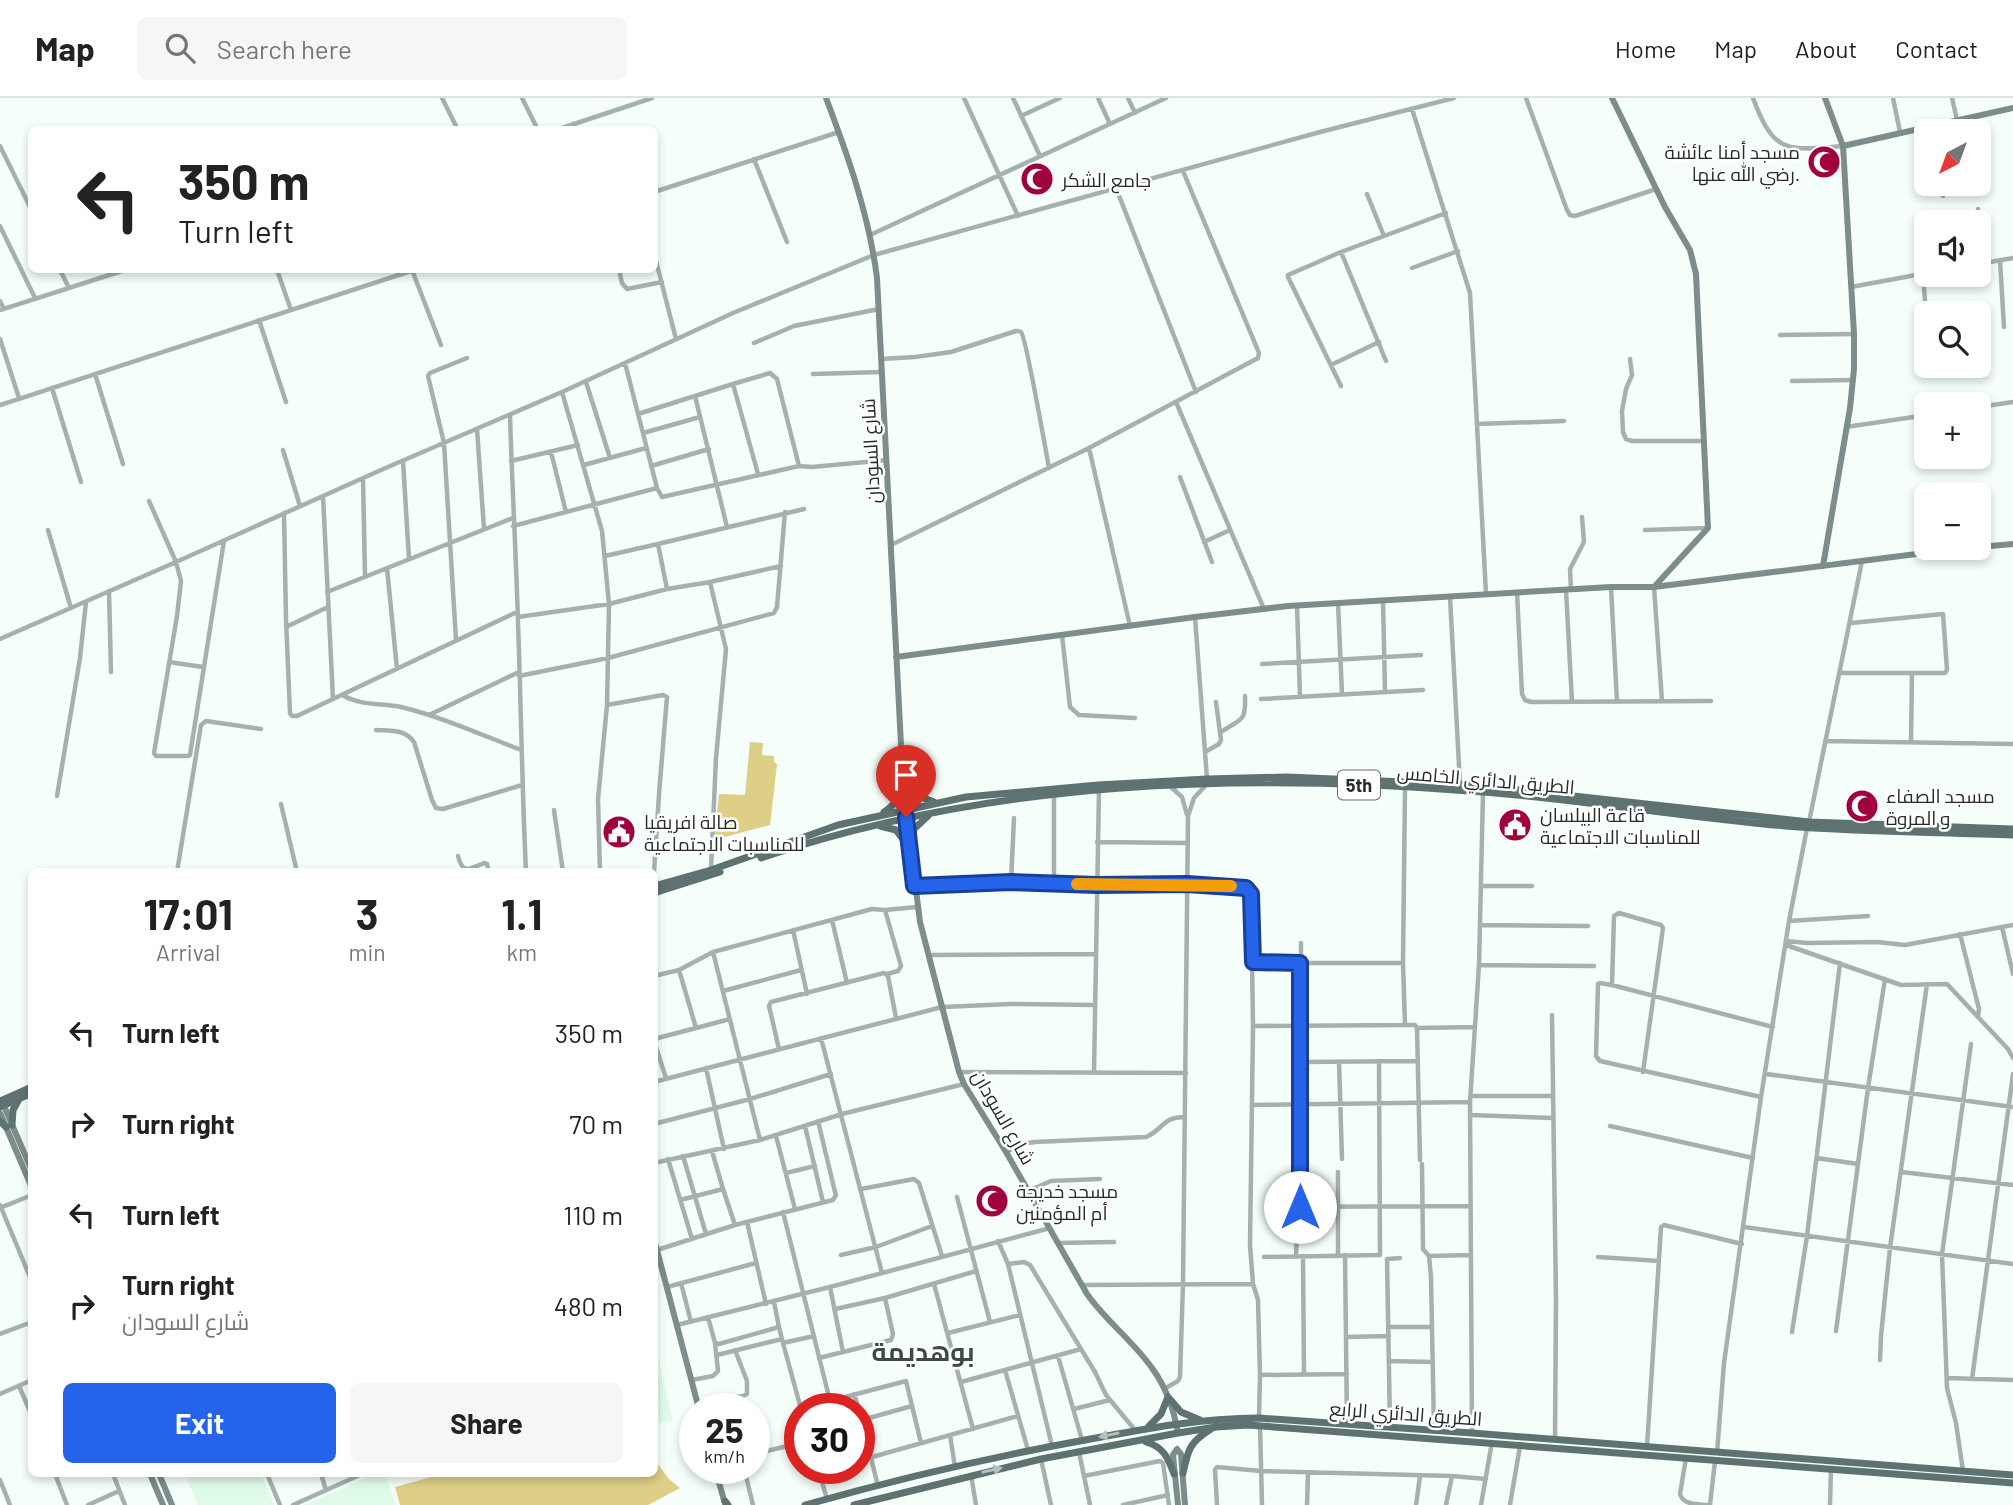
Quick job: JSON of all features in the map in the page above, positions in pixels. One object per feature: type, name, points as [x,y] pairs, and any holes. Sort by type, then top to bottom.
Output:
[{"type":"main road","name":"شارع السودان","points":[[826,98],[858,187],[874,255],[909,847],[917,907],[959,1072],[1082,1285],[1103,1314],[1152,1367],[1168,1397],[1178,1433]]},
{"type":"main road","points":[[1612,98],[1656,189],[1687,244],[1695,266],[1708,528],[1654,587]]},
{"type":"main road","points":[[1823,566],[1853,380],[1854,334],[1843,146],[1825,98]]},
{"type":"main road","points":[[1960,119],[2013,108]]},
{"type":"main road","points":[[1843,146],[1914,130]]},
{"type":"main road","points":[[1991,546],[2013,544]]},
{"type":"main road","points":[[896,657],[1264,609],[1568,589],[1654,587],[1914,554]]},
{"type":"main road","name":"الطريق الدائري الخامس","points":[[712,872],[814,840],[871,826],[938,803],[979,795],[1287,777],[1389,784],[1460,785],[1808,825],[2013,829]]},
{"type":"main road","points":[[904,778],[916,795],[938,803]]},
{"type":"main road","points":[[877,815],[890,808],[898,799],[904,778]]},
{"type":"main road","name":"الطريق الدائري الخامس","points":[[712,872],[838,825],[877,815],[936,812],[988,802],[1207,781]]},
{"type":"main road","name":"الطريق الدائري الخامس","points":[[1389,784],[1808,825],[2013,835]]},
{"type":"main road","points":[[909,847],[914,829],[920,821],[936,812]]},
{"type":"main road","points":[[871,826],[896,830],[909,847]]},
{"type":"main road","points":[[658,885],[712,872]]},
{"type":"main road","points":[[658,892],[712,872]]},
{"type":"main road","points":[[1,1107],[28,1090]]},
{"type":"main road","points":[[1,1107],[28,1095]]},
{"type":"main road","points":[[6,1124],[20,1098]]},
{"type":"main road","points":[[1,1107],[28,1178]]},
{"type":"main road","points":[[6,1124],[28,1164]]},
{"type":"main road","points":[[658,1254],[696,1393]]},
{"type":"main road","points":[[1146,1428],[1157,1419],[1168,1397],[1181,1412],[1200,1421]]},
{"type":"main road","name":"الطريق الدائري الرابع","points":[[805,1505],[1028,1450],[1200,1421],[1347,1424],[1434,1430],[1472,1433],[1520,1445],[1898,1470],[2013,1483]]},
{"type":"main road","name":"الطريق الدائري الرابع","points":[[854,1505],[882,1502],[926,1486],[1041,1459],[1178,1433],[1259,1422],[1493,1439],[1555,1440],[1831,1469],[2013,1475]]},
{"type":"main road","points":[[1178,1505],[1178,1473],[1189,1448],[1200,1436],[1213,1428]]},
{"type":"main road","points":[[1142,1441],[1163,1451],[1178,1473],[1185,1505]]},
{"type":"main road","points":[[923,1475],[926,1486]]},
{"type":"main road","points":[[151,1477],[163,1505]]},
{"type":"main road","points":[[160,1477],[172,1505]]},
{"type":"main road","points":[[720,1484],[726,1504]]},
{"type":"street","points":[[442,98],[456,126]]},
{"type":"street","points":[[522,98],[536,126]]},
{"type":"street","points":[[568,126],[652,98]]},
{"type":"street","points":[[964,98],[1018,216]]},
{"type":"street","points":[[1013,98],[1040,156]]},
{"type":"street","points":[[1021,116],[1060,98]]},
{"type":"street","points":[[1098,98],[1110,124]]},
{"type":"street","points":[[1128,98],[1135,113]]},
{"type":"street","points":[[870,235],[1166,98]]},
{"type":"street","points":[[0,639],[586,382],[676,339],[874,255],[1320,132],[1454,98]]},
{"type":"street","points":[[1526,98],[1570,215],[1575,216],[1656,189]]},
{"type":"street","points":[[1753,98],[1765,124],[1785,145],[1843,146]]},
{"type":"street","points":[[1893,98],[1900,132]]},
{"type":"street","points":[[1952,98],[1960,119]]},
{"type":"street","points":[[1412,109],[1470,293],[1486,594]]},
{"type":"street","points":[[658,191],[839,132]]},
{"type":"street","points":[[0,146],[28,203]]},
{"type":"street","points":[[754,159],[788,242]]},
{"type":"street","points":[[890,546],[1089,448],[1257,359],[1259,355],[1183,171]]},
{"type":"street","points":[[1116,188],[1196,391]]},
{"type":"street","points":[[1367,194],[1384,236]]},
{"type":"street","points":[[1341,386],[1288,276],[1341,252],[1446,213]]},
{"type":"street","points":[[0,226],[35,298]]},
{"type":"street","points":[[1412,268],[1458,251]]},
{"type":"street","points":[[1341,252],[1387,361]]},
{"type":"street","points":[[1991,261],[2013,258]]},
{"type":"street","points":[[2000,260],[2004,327]]},
{"type":"street","points":[[658,268],[676,339]]},
{"type":"street","points":[[62,273],[69,288]]},
{"type":"street","points":[[0,301],[2,309],[116,273]]},
{"type":"street","points":[[277,273],[291,310]]},
{"type":"street","points":[[0,405],[404,273]]},
{"type":"street","points":[[414,273],[441,345]]},
{"type":"street","points":[[620,273],[627,289],[662,282]]},
{"type":"street","points":[[1852,287],[1914,275]]},
{"type":"street","points":[[754,343],[794,326],[879,309]]},
{"type":"street","points":[[260,320],[286,402]]},
{"type":"street","points":[[881,359],[915,358],[951,352],[1020,331],[1028,356],[1049,468]]},
{"type":"street","points":[[1780,335],[1854,334]]},
{"type":"street","points":[[0,338],[19,398]]},
{"type":"street","points":[[1331,365],[1379,342]]},
{"type":"street","points":[[456,640],[444,443],[428,376],[467,358]]},
{"type":"street","points":[[1630,359],[1632,375],[1623,407],[1623,432],[1626,439],[1705,441]]},
{"type":"street","points":[[625,363],[657,488],[660,495],[665,497],[799,466],[887,460]]},
{"type":"street","points":[[813,374],[882,372]]},
{"type":"street","points":[[95,373],[123,464]]},
{"type":"street","points":[[638,414],[771,373],[777,379],[799,466]]},
{"type":"street","points":[[1792,381],[1853,380]]},
{"type":"street","points":[[586,382],[610,457]]},
{"type":"street","points":[[733,384],[758,474]]},
{"type":"street","points":[[52,388],[81,482]]},
{"type":"street","points":[[562,392],[602,531],[609,604],[607,705],[598,799],[600,868]]},
{"type":"street","points":[[695,396],[727,527]]},
{"type":"street","points":[[1176,402],[1264,609]]},
{"type":"street","points":[[1991,405],[2013,402]]},
{"type":"street","points":[[510,415],[527,868]]},
{"type":"street","points":[[643,432],[700,417]]},
{"type":"street","points":[[1846,427],[1914,417]]},
{"type":"street","points":[[1477,424],[1564,421]]},
{"type":"street","points":[[477,429],[484,529]]},
{"type":"street","points":[[511,461],[578,445]]},
{"type":"street","points":[[584,465],[646,448]]},
{"type":"street","points":[[1089,448],[1130,626]]},
{"type":"street","points":[[651,466],[709,449]]},
{"type":"street","points":[[283,450],[300,506]]},
{"type":"street","points":[[551,452],[566,512]]},
{"type":"street","points":[[403,461],[410,559]]},
{"type":"street","points":[[1180,477],[1212,562]]},
{"type":"street","points":[[363,478],[365,576]]},
{"type":"street","points":[[513,526],[657,488]]},
{"type":"street","points":[[323,496],[333,699]]},
{"type":"street","points":[[149,502],[176,562],[181,581],[154,753],[156,756],[189,756],[225,541]]},
{"type":"street","points":[[605,556],[804,509]]},
{"type":"street","points":[[429,716],[519,674],[608,658],[772,614],[775,612],[785,512]]},
{"type":"street","points":[[284,513],[286,627],[292,716],[297,716],[456,640],[517,615],[609,604],[780,566]]},
{"type":"street","points":[[1572,702],[1568,589],[1570,569],[1584,545],[1582,517]]},
{"type":"street","points":[[327,592],[513,518]]},
{"type":"street","points":[[1645,530],[1708,528]]},
{"type":"street","points":[[48,530],[71,608]]},
{"type":"street","points":[[1204,542],[1230,530]]},
{"type":"street","points":[[658,544],[667,589]]},
{"type":"street","points":[[1686,1458],[1681,1498],[1687,1502],[1709,1505],[1724,1363],[1789,921],[1862,561]]},
{"type":"street","points":[[387,568],[397,669]]},
{"type":"street","points":[[710,582],[726,649],[716,758],[712,872]]},
{"type":"street","points":[[1611,587],[1617,702]]},
{"type":"street","points":[[1654,587],[1662,701]]},
{"type":"street","points":[[109,590],[111,673]]},
{"type":"street","points":[[1517,592],[1522,694],[1525,699],[1531,702],[1711,701]]},
{"type":"street","points":[[1450,596],[1460,785]]},
{"type":"street","points":[[57,796],[80,658],[86,601]]},
{"type":"street","points":[[1383,601],[1385,692]]},
{"type":"street","points":[[1338,603],[1342,694]]},
{"type":"street","points":[[1297,606],[1300,697]]},
{"type":"street","points":[[286,627],[328,607]]},
{"type":"street","points":[[1840,673],[1945,673],[1947,670],[1943,614],[1851,623]]},
{"type":"street","points":[[1164,1388],[1178,1381],[1180,1377],[1186,1073],[1186,844],[1188,816],[1194,797],[1207,781],[1195,617]]},
{"type":"street","points":[[1062,635],[1072,710],[1079,715],[1135,718]]},
{"type":"street","points":[[1262,664],[1421,655]]},
{"type":"street","points":[[169,662],[203,667]]},
{"type":"street","points":[[1911,742],[1912,673]]},
{"type":"street","points":[[1261,699],[1423,690]]},
{"type":"street","points":[[342,695],[362,703],[398,707],[429,716],[521,750]]},
{"type":"street","points":[[607,705],[663,695],[667,697],[654,868]]},
{"type":"street","points":[[1221,732],[1243,718],[1246,713],[1245,696]]},
{"type":"street","points":[[1205,752],[1222,740],[1216,702]]},
{"type":"street","points":[[178,868],[201,725],[206,721],[261,729]]},
{"type":"street","points":[[376,730],[409,734],[436,808],[443,809],[522,785]]},
{"type":"street","points":[[1825,741],[2013,744]]},
{"type":"street","points":[[1167,786],[1182,797],[1188,816]]},
{"type":"street","points":[[1405,787],[1405,1025]]},
{"type":"street","points":[[1094,1072],[1099,790]]},
{"type":"street","points":[[1472,1433],[1470,1099],[1479,965],[1483,792]]},
{"type":"street","points":[[1054,795],[1054,883]]},
{"type":"street","points":[[281,804],[296,868]]},
{"type":"street","points":[[554,810],[561,868]]},
{"type":"street","points":[[1011,882],[1014,818]]},
{"type":"street","points":[[1097,842],[1186,844]]},
{"type":"street","points":[[457,856],[463,868]]},
{"type":"street","points":[[472,868],[484,863],[488,868]]},
{"type":"street","points":[[914,886],[1011,882],[1187,884],[1242,887],[1251,894],[1254,1026],[1250,1245],[1252,1284],[1258,1300],[1262,1505]]},
{"type":"street","points":[[1481,887],[1532,886]]},
{"type":"street","points":[[658,975],[679,970],[713,952],[872,909],[917,907]]},
{"type":"street","points":[[779,1049],[769,1004],[771,1002],[898,971],[901,966],[885,910]]},
{"type":"street","points":[[1612,985],[1614,916],[1619,913],[1661,925],[1663,928],[1655,997],[1643,1072]]},
{"type":"street","points":[[1789,921],[1868,916]]},
{"type":"street","points":[[832,920],[848,983]]},
{"type":"street","points":[[1480,925],[1588,926]]},
{"type":"street","points":[[1786,943],[1877,942],[1905,945],[2013,925]]},
{"type":"street","points":[[2002,927],[2013,974]]},
{"type":"street","points":[[793,930],[807,994]]},
{"type":"street","points":[[1961,934],[1979,1009],[1978,1016]]},
{"type":"street","points":[[1296,1256],[1301,1104],[1301,943]]},
{"type":"street","points":[[1786,943],[1901,985],[1949,985],[2008,1049],[2013,1058]]},
{"type":"street","points":[[713,952],[760,1140]]},
{"type":"street","points":[[929,954],[1095,954]]},
{"type":"street","points":[[1253,962],[1403,963]]},
{"type":"street","points":[[1792,1332],[1807,1237],[1840,963]]},
{"type":"street","points":[[1479,965],[1594,966]]},
{"type":"street","points":[[679,970],[695,1028]]},
{"type":"street","points":[[723,991],[801,970]]},
{"type":"street","points":[[887,974],[896,1018]]},
{"type":"street","points":[[1836,1331],[1885,979]]},
{"type":"street","points":[[1761,1097],[1643,1072],[1597,1059],[1598,984],[1600,982],[1773,1027]]},
{"type":"street","points":[[1880,1360],[1890,1248],[1927,984]]},
{"type":"street","points":[[658,1081],[942,1007],[1095,1005]]},
{"type":"street","points":[[1552,1016],[1555,1440]]},
{"type":"street","points":[[658,1039],[730,1019]]},
{"type":"street","points":[[1254,1026],[1475,1027]]},
{"type":"street","points":[[1418,1028],[1423,1249],[1429,1256],[1432,1278],[1434,1430]]},
{"type":"street","points":[[821,1038],[882,1273]]},
{"type":"street","points":[[1963,1472],[1947,1378],[1942,1254],[1971,1044]]},
{"type":"street","points":[[658,1053],[666,1078]]},
{"type":"street","points":[[1264,1257],[1380,1255],[1379,1061]]},
{"type":"street","points":[[1301,1062],[1418,1061]]},
{"type":"street","points":[[1339,1062],[1342,1158]]},
{"type":"street","points":[[706,1068],[724,1149]]},
{"type":"street","points":[[959,1072],[1186,1073]]},
{"type":"street","points":[[658,1123],[831,1074]]},
{"type":"street","points":[[1766,1074],[2010,1106]]},
{"type":"street","points":[[1972,1379],[2013,1074]]},
{"type":"street","points":[[658,1162],[776,1136],[842,1114],[964,1084]]},
{"type":"street","points":[[1252,1105],[1418,1103],[1553,1096]]},
{"type":"street","points":[[1470,1115],[1553,1118]]},
{"type":"street","points":[[1006,1152],[1022,1144],[1035,1142],[1146,1137],[1171,1118],[1185,1117]]},
{"type":"street","points":[[658,1250],[735,1225],[833,1200],[836,1195],[818,1121]]},
{"type":"street","points":[[805,1126],[823,1202]]},
{"type":"street","points":[[1610,1126],[1753,1158]]},
{"type":"street","points":[[776,1136],[795,1209]]},
{"type":"street","points":[[712,1151],[735,1225]]},
{"type":"street","points":[[683,1156],[706,1234]]},
{"type":"street","points":[[1817,1158],[1858,1164]]},
{"type":"street","points":[[668,1159],[692,1239]]},
{"type":"street","points":[[786,1173],[815,1166]]},
{"type":"street","points":[[1338,1172],[1338,1256]]},
{"type":"street","points":[[1901,1172],[2013,1185]]},
{"type":"street","points":[[861,1189],[914,1179],[919,1183],[942,1256]]},
{"type":"street","points":[[1028,1191],[1051,1181],[1100,1179]]},
{"type":"street","points":[[680,1200],[723,1189]]},
{"type":"street","points":[[28,1196],[0,1207],[28,1273]]},
{"type":"street","points":[[957,1197],[990,1322]]},
{"type":"street","points":[[1271,1207],[1471,1206]]},
{"type":"street","points":[[783,1212],[828,1393]]},
{"type":"street","points":[[747,1222],[766,1304]]},
{"type":"street","points":[[1647,1448],[1661,1227],[1664,1225],[1742,1244]]},
{"type":"street","points":[[841,1255],[876,1247],[932,1226]]},
{"type":"street","points":[[1744,1227],[2013,1264]]},
{"type":"street","points":[[677,1325],[774,1302],[1050,1228]]},
{"type":"street","points":[[998,1241],[1008,1264],[1052,1446]]},
{"type":"street","points":[[1058,1244],[1114,1242]]},
{"type":"street","points":[[1345,1255],[1347,1424]]},
{"type":"street","points":[[1429,1256],[1471,1255]]},
{"type":"street","points":[[1303,1256],[1304,1374]]},
{"type":"street","points":[[1390,1427],[1387,1259],[1400,1258]]},
{"type":"street","points":[[1598,1258],[1659,1261]]},
{"type":"street","points":[[1008,1264],[1024,1262],[1030,1265],[1082,1349],[1103,1390],[1135,1430]]},
{"type":"street","points":[[667,1287],[756,1263]]},
{"type":"street","points":[[835,1309],[885,1298],[976,1271]]},
{"type":"street","points":[[658,1273],[663,1272]]},
{"type":"street","points":[[681,1283],[691,1322]]},
{"type":"street","points":[[934,1284],[973,1429]]},
{"type":"street","points":[[1082,1285],[1252,1284]]},
{"type":"street","points":[[831,1287],[843,1352]]},
{"type":"street","points":[[819,1358],[893,1338],[885,1298]]},
{"type":"street","points":[[774,1302],[797,1393]]},
{"type":"street","points":[[948,1333],[1020,1315]]},
{"type":"street","points":[[692,1380],[716,1375],[718,1371],[715,1343],[708,1317]]},
{"type":"street","points":[[0,1334],[28,1324]]},
{"type":"street","points":[[715,1343],[779,1327]]},
{"type":"street","points":[[1389,1327],[1432,1327]]},
{"type":"street","points":[[716,1355],[814,1336]]},
{"type":"street","points":[[1347,1337],[1389,1336]]},
{"type":"street","points":[[961,1382],[1082,1349]]},
{"type":"street","points":[[735,1350],[747,1381],[747,1393]]},
{"type":"street","points":[[1058,1356],[1082,1440]]},
{"type":"street","points":[[1389,1361],[1433,1362]]},
{"type":"street","points":[[1005,1370],[1028,1450]]},
{"type":"street","points":[[1260,1374],[1347,1374]]},
{"type":"street","points":[[1947,1378],[2013,1380]]},
{"type":"street","points":[[859,1393],[906,1381],[921,1443]]},
{"type":"street","points":[[0,1394],[28,1382]]},
{"type":"street","points":[[19,1385],[28,1406]]},
{"type":"street","points":[[1074,1409],[1110,1400]]},
{"type":"street","points":[[875,1416],[912,1406]]},
{"type":"street","points":[[875,1456],[1018,1416]]},
{"type":"street","points":[[950,1436],[955,1468]]},
{"type":"street","points":[[1481,1505],[1493,1439]]},
{"type":"street","points":[[1510,1505],[1520,1445]]},
{"type":"street","points":[[1079,1452],[1090,1505]]},
{"type":"street","points":[[1041,1459],[1051,1505]]},
{"type":"street","points":[[1084,1476],[1160,1461],[1163,1463],[1170,1505]]},
{"type":"street","points":[[1217,1505],[1216,1467],[1486,1479]]},
{"type":"street","points":[[1830,1505],[1831,1469]]},
{"type":"street","points":[[875,1472],[878,1486]]},
{"type":"street","points":[[1307,1505],[1308,1473]]},
{"type":"street","points":[[971,1475],[976,1505]]},
{"type":"street","points":[[1416,1505],[1420,1475]]},
{"type":"street","points":[[1446,1505],[1452,1476]]},
{"type":"street","points":[[56,1477],[67,1505]]},
{"type":"street","points":[[114,1477],[125,1505]]},
{"type":"street","points":[[268,1477],[280,1505]]},
{"type":"street","points":[[322,1477],[327,1490]]},
{"type":"street","points":[[293,1505],[355,1477]]},
{"type":"street","points":[[0,1480],[10,1505]]},
{"type":"street","points":[[748,1484],[754,1505]]},
{"type":"street","points":[[823,1484],[827,1499]]},
{"type":"street","points":[[88,1505],[120,1491]]},
{"type":"street","points":[[1123,1505],[1168,1495]]},
{"type":"shaded area","points":[[750,742],[763,743],[762,755],[774,756],[774,762],[777,764],[770,825],[714,840],[719,794],[745,795]]},
{"type":"shaded area","points":[[658,1358],[673,1421],[658,1423]]},
{"type":"shaded area","points":[[658,1464],[680,1488],[648,1505],[400,1505],[395,1487],[431,1477],[658,1477]]},
{"type":"shaded area","points":[[186,1477],[262,1477],[274,1505],[198,1505]]},
{"type":"shaded area","points":[[370,1477],[386,1477],[396,1505],[304,1505]]},
{"type":"slow traffic","points":[[1077,884],[1231,886]]},
{"type":"place","name":"مسجد أمنا عائشة رضي الله عنها.","points":[[1824,162]]},
{"type":"place","name":"جامع الشكر","points":[[1037,179]]},
{"type":"place","name":"مسجد الصفاء و المروة","points":[[1862,806]]},
{"type":"place","name":"قاعة البيلسان للمناسبات الاجتماعية","points":[[1515,825]]},
{"type":"place","name":"صالة افريقيا للمناسبات الاجتماعية","points":[[619,832]]},
{"type":"place","name":"مسجد خديجة أم المؤمنين","points":[[992,1201]]},
{"type":"district","name":"بوهديمة","points":[[923,1350]]},
{"type":"route","points":[[906,817],[914,886],[1011,882],[1187,884],[1246,888],[1251,894],[1253,962],[1300,963],[1300,1207]]}]
